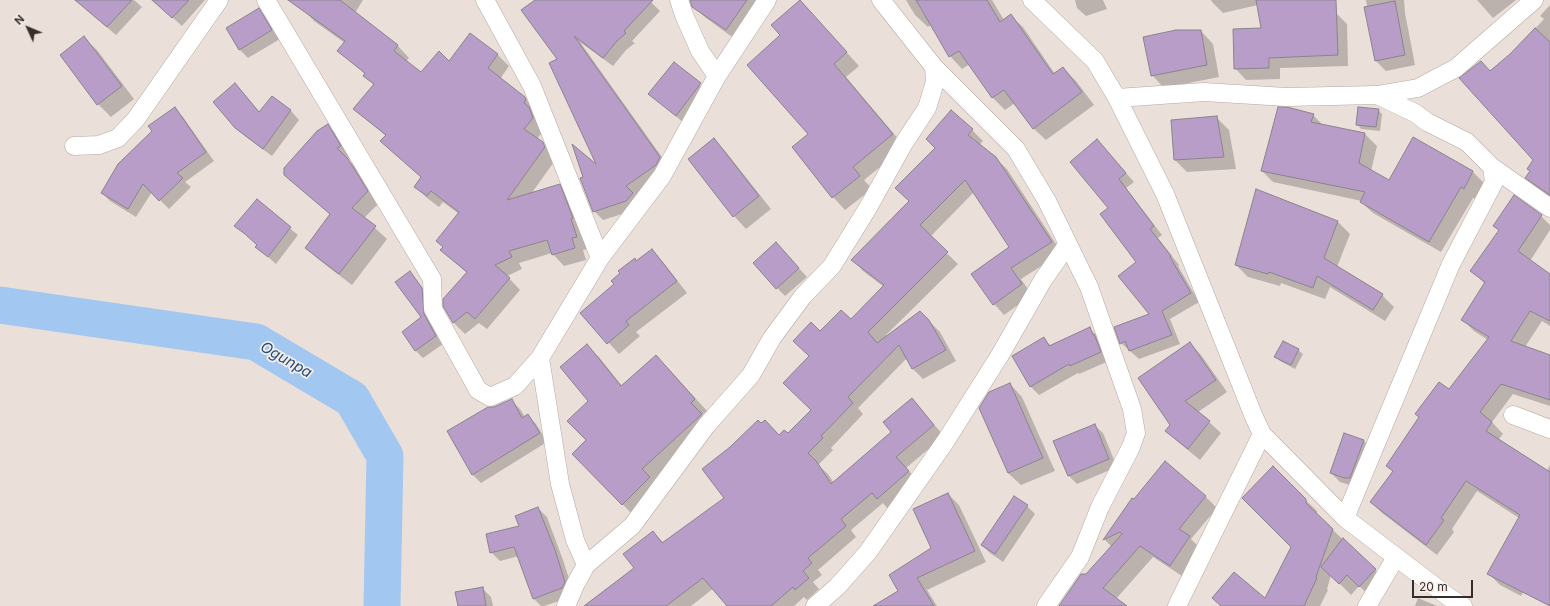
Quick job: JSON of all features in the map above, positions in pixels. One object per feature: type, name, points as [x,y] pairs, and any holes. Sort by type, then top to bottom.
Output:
[{"type":"street","points":[[74,146],[99,145],[118,138],[122,134],[136,119],[219,0]]},
{"type":"street","points":[[266,0],[432,279],[433,309],[478,390],[490,397],[515,386],[540,358],[600,258],[662,176],[716,76],[767,0]]},
{"type":"street","points":[[485,0],[532,86],[600,258]]},
{"type":"street","points":[[679,0],[700,51],[716,76]]},
{"type":"street","points":[[881,0],[934,67],[1016,149],[1047,201],[1089,287],[1132,409],[1136,433],[1131,448],[1100,507],[1080,557],[1046,606]]},
{"type":"street","points":[[1032,0],[1094,62],[1117,98],[1165,194],[1262,434],[1345,518],[1450,598],[1463,606]]},
{"type":"street","points":[[1117,98],[1204,92],[1286,97],[1377,95],[1418,88],[1456,68],[1534,0]]},
{"type":"street","points":[[566,606],[586,565],[632,526],[706,426],[751,375],[772,338],[804,296],[832,266],[869,206],[904,143],[927,108],[935,82],[934,67]]},
{"type":"street","points":[[1415,113],[1418,88]]},
{"type":"street","points":[[1377,95],[1415,113],[1427,122],[1467,142],[1492,167],[1550,208]]},
{"type":"street","points":[[1345,518],[1452,264],[1494,182],[1492,167]]},
{"type":"street","points":[[815,606],[837,586],[868,552],[945,442],[1000,355],[1043,280],[1068,244]]},
{"type":"street","points":[[540,358],[560,484],[575,540],[586,565]]},
{"type":"street","points":[[1513,415],[1550,429]]},
{"type":"street","points":[[1177,606],[1262,434]]},
{"type":"street","points":[[1367,606],[1396,557]]},
{"type":"building","points":[[75,0],[132,0],[107,27]]},
{"type":"building","points":[[152,0],[189,0],[172,18]]},
{"type":"building","points":[[288,0],[340,0],[398,45],[394,51],[421,72],[439,51],[449,61],[470,33],[498,54],[488,68],[525,97],[526,100],[524,103],[529,107],[533,118],[524,129],[543,142],[545,147],[507,200],[560,184],[573,218],[571,219],[577,237],[572,238],[575,248],[552,255],[547,240],[509,251],[512,257],[495,265],[510,278],[475,319],[467,312],[453,323],[443,306],[443,299],[467,272],[440,250],[443,247],[436,241],[459,212],[431,191],[427,196],[414,187],[421,177],[380,141],[386,135],[353,109],[374,84],[363,76],[365,73],[337,51],[345,41]]},
{"type":"building","points":[[535,0],[653,0],[624,31],[626,33],[617,41],[603,58],[574,36],[660,157],[656,165],[626,186],[633,193],[626,201],[593,212],[580,178],[583,177],[572,144],[596,164],[549,63],[557,59],[521,10]]},
{"type":"building","points":[[690,0],[747,0],[726,30],[692,7]]},
{"type":"building","points":[[800,0],[847,52],[834,64],[893,134],[853,167],[860,176],[832,198],[792,147],[808,134],[747,65],[780,35],[771,25]]},
{"type":"building","points":[[916,0],[987,0],[1000,22],[1011,14],[1053,74],[1063,67],[1082,92],[1033,129],[1004,90],[992,98],[959,51],[949,57]]},
{"type":"building","points":[[1256,0],[1336,0],[1338,55],[1269,58],[1269,68],[1234,69],[1233,29],[1261,28]]},
{"type":"building","points":[[1395,1],[1405,55],[1375,61],[1364,7]]},
{"type":"building","points":[[259,8],[272,30],[239,50],[226,28]]},
{"type":"building","points":[[1535,28],[1550,42],[1550,195],[1525,178],[1530,171],[1527,169],[1533,160],[1459,78],[1481,61],[1490,71],[1510,54]]},
{"type":"building","points":[[1176,30],[1201,30],[1207,65],[1151,76],[1143,37]]},
{"type":"building","points":[[84,36],[122,86],[97,105],[60,55]]},
{"type":"building","points":[[674,62],[701,83],[676,116],[648,94]]},
{"type":"building","points":[[235,83],[259,112],[272,96],[291,110],[263,149],[235,128],[213,102]]},
{"type":"building","points":[[175,107],[206,152],[177,173],[183,178],[159,201],[143,184],[128,209],[101,193],[118,164],[152,131],[148,126]]},
{"type":"building","points":[[1278,107],[1287,107],[1314,114],[1311,122],[1365,133],[1359,163],[1389,180],[1413,137],[1473,171],[1464,189],[1461,187],[1429,242],[1360,202],[1365,192],[1261,171]]},
{"type":"building","points":[[1358,107],[1379,109],[1376,127],[1356,125]]},
{"type":"building","points":[[951,110],[973,129],[968,135],[996,157],[1052,242],[1011,268],[1022,284],[993,305],[971,274],[1009,247],[965,180],[920,225],[948,252],[868,332],[877,343],[920,311],[929,320],[946,350],[912,369],[899,345],[848,397],[853,403],[821,436],[823,438],[808,453],[817,462],[831,484],[891,432],[883,422],[912,398],[934,425],[896,457],[909,471],[877,499],[872,493],[841,519],[846,526],[808,558],[812,563],[803,571],[809,578],[795,590],[793,587],[771,606],[727,606],[703,578],[666,606],[584,606],[634,568],[623,554],[653,531],[662,543],[724,498],[702,469],[730,447],[758,420],[761,423],[765,420],[779,435],[784,430],[788,433],[811,410],[783,383],[809,356],[793,341],[811,322],[820,331],[841,310],[851,319],[884,285],[851,260],[909,201],[895,188],[935,148],[926,139]]},
{"type":"building","points":[[1217,116],[1224,157],[1174,160],[1171,120]]},
{"type":"building","points":[[328,124],[341,146],[337,148],[348,159],[368,191],[352,208],[376,226],[339,274],[305,248],[330,214],[284,175],[284,168],[317,131]]},
{"type":"building","points":[[714,138],[759,196],[733,217],[688,159]]},
{"type":"building","points":[[1097,139],[1126,173],[1119,179],[1154,226],[1150,229],[1171,256],[1170,257],[1191,293],[1162,311],[1172,335],[1129,351],[1125,341],[1120,344],[1114,327],[1149,314],[1118,276],[1136,262],[1100,214],[1108,208],[1070,162]]},
{"type":"building","points":[[1256,189],[1338,221],[1324,258],[1383,294],[1373,310],[1317,276],[1313,288],[1269,272],[1268,274],[1235,265]]},
{"type":"building","points":[[1514,195],[1542,215],[1518,251],[1550,274],[1550,321],[1530,311],[1511,341],[1550,355],[1550,400],[1501,384],[1480,412],[1492,422],[1486,431],[1550,472],[1550,606],[1487,574],[1520,515],[1466,481],[1441,518],[1444,520],[1426,545],[1370,502],[1393,471],[1386,466],[1419,417],[1415,414],[1439,382],[1449,389],[1489,337],[1461,320],[1485,282],[1470,271],[1499,230],[1493,226]]},
{"type":"building","points":[[257,199],[291,227],[268,257],[255,247],[257,245],[245,234],[234,226]]},
{"type":"building","points":[[776,242],[799,268],[776,289],[753,263]]},
{"type":"building","points":[[652,249],[677,281],[626,321],[629,325],[607,344],[580,313],[614,284],[611,281],[620,273],[618,271],[635,258],[636,261]]},
{"type":"building","points":[[410,271],[422,288],[424,314],[436,336],[415,351],[402,332],[421,317],[395,282]]},
{"type":"building","points":[[1090,327],[1101,352],[1070,366],[1069,364],[1030,387],[1012,356],[1044,337],[1049,346]]},
{"type":"building","points":[[1283,341],[1299,349],[1291,365],[1274,357]]},
{"type":"building","points":[[1190,342],[1216,380],[1185,401],[1210,421],[1188,449],[1165,431],[1170,425],[1138,378]]},
{"type":"building","points":[[587,344],[621,386],[656,355],[695,399],[691,403],[702,414],[642,469],[650,477],[622,505],[572,454],[586,440],[567,421],[588,401],[560,367]]},
{"type":"building","points":[[1010,383],[1043,458],[1008,473],[979,408],[989,392]]},
{"type":"building","points":[[512,399],[522,418],[528,414],[540,433],[472,475],[447,431],[488,407],[494,407]]},
{"type":"building","points":[[1095,424],[1109,459],[1068,476],[1053,441]]},
{"type":"building","points":[[1344,433],[1364,440],[1350,478],[1344,478],[1330,473]]},
{"type":"building","points":[[1165,461],[1206,496],[1179,529],[1190,536],[1170,566],[1140,546],[1103,588],[1127,606],[1059,606],[1081,574],[1086,574],[1122,534],[1120,532],[1103,540],[1132,498],[1134,499]]},
{"type":"building","points":[[1273,466],[1306,499],[1306,503],[1333,529],[1316,577],[1317,578],[1304,606],[1221,606],[1212,598],[1234,572],[1265,598],[1291,547],[1242,498]]},
{"type":"building","points":[[948,493],[975,551],[917,578],[934,606],[873,606],[898,591],[889,575],[931,548],[913,509]]},
{"type":"building","points":[[1014,496],[1028,505],[995,554],[981,545]]},
{"type":"building","points":[[538,507],[555,550],[565,582],[562,588],[533,599],[514,547],[490,553],[486,534],[519,526],[515,516]]},
{"type":"building","points":[[1343,538],[1376,569],[1359,587],[1347,575],[1339,584],[1321,567]]},
{"type":"building","points":[[483,587],[486,606],[458,606],[455,592]]},
{"type":"waterway","name":"Ogunpa","points":[[0,305],[256,342],[352,399],[385,456],[382,606]]}]
